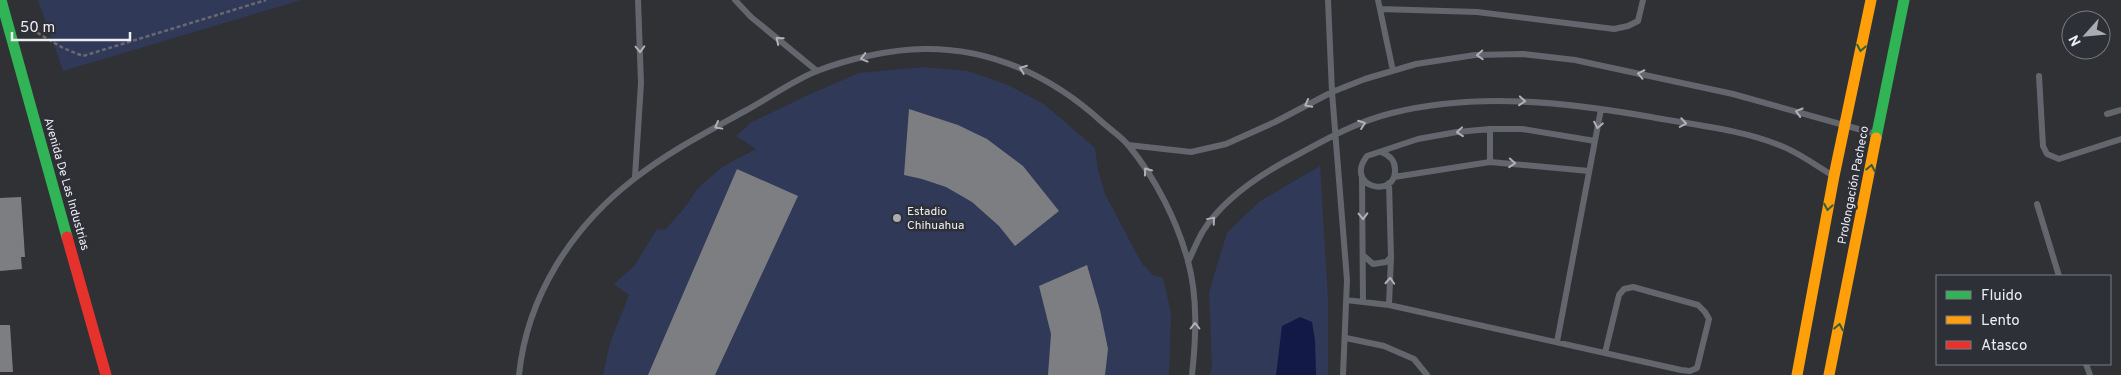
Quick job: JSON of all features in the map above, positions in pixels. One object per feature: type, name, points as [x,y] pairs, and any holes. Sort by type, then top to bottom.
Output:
[{"type":"main road","name":"Avenida De Las Industrias","points":[[1,0],[106,375]]},
{"type":"main road","name":"Prolongación Pacheco","points":[[1797,375],[1834,176],[1846,125],[1870,0]]},
{"type":"main road","name":"Prolongación Pacheco","points":[[1829,375],[1904,0]]},
{"type":"lane","points":[[635,177],[641,83],[638,0]]},
{"type":"lane","points":[[735,0],[751,17],[817,71]]},
{"type":"lane","points":[[1328,0],[1332,92],[1347,280],[1343,375]]},
{"type":"lane","points":[[1378,0],[1394,71]]},
{"type":"lane","points":[[1380,10],[1477,12],[1614,29],[1628,26],[1638,21],[1643,0]]},
{"type":"lane","points":[[520,375],[533,310],[552,270],[575,237],[599,210],[635,177],[688,142],[817,71],[879,54],[924,49],[965,52],[999,60],[1031,72],[1063,90],[1128,145],[1152,178],[1167,206],[1188,262],[1195,311],[1192,375]]},
{"type":"lane","points":[[1128,145],[1191,152],[1226,144],[1275,122],[1332,92],[1416,64],[1475,55],[1523,54],[1575,60],[1733,94],[1877,135]]},
{"type":"lane","points":[[2039,76],[2043,146],[2047,154],[2059,159],[2121,139]]},
{"type":"lane","points":[[1188,262],[1203,232],[1228,203],[1247,187],[1282,163],[1336,134],[1392,113],[1453,102],[1509,100],[1601,108],[1760,138],[1781,146],[1834,176]]},
{"type":"lane","points":[[1557,342],[1601,108]]},
{"type":"lane","points":[[2107,114],[2121,110]]},
{"type":"lane","points":[[1363,302],[1362,178],[1360,170],[1366,156],[1418,139],[1457,132],[1490,129],[1522,129],[1595,141]]},
{"type":"lane","points":[[1490,129],[1490,162]]},
{"type":"lane","points":[[1362,178],[1367,184],[1374,187],[1382,187],[1394,177],[1394,162],[1381,152]]},
{"type":"lane","points":[[1394,177],[1490,162],[1590,172]]},
{"type":"lane","points":[[1389,183],[1391,257],[1389,305]]},
{"type":"lane","points":[[2037,204],[2059,275]]},
{"type":"lane","points":[[1363,255],[1373,264],[1386,262],[1391,257]]},
{"type":"lane","points":[[1346,300],[1389,305],[1605,353],[1690,371],[1697,368],[1709,319],[1706,312],[1698,305],[1633,287],[1624,289],[1619,295],[1605,353]]},
{"type":"lane","points":[[1346,338],[1384,346],[1414,359],[1426,375]]},
{"type":"path","points":[[5,13],[63,48],[84,56],[266,0]]},
{"type":"shaded area","points":[[38,0],[301,0],[63,71]]},
{"type":"shaded area","name":"Estadio Chihuahua","points":[[923,67],[968,71],[1008,85],[1044,104],[1095,148],[1098,170],[1105,194],[1142,264],[1153,275],[1163,278],[1171,313],[1169,375],[603,375],[610,343],[629,295],[614,284],[635,265],[657,229],[665,230],[686,206],[697,189],[722,167],[756,149],[736,136],[752,122],[859,73]]},
{"type":"shaded area","points":[[1320,166],[1328,299],[1328,375],[1210,375],[1212,367],[1209,292],[1227,233],[1260,201]]},
{"type":"shaded area","points":[[1300,317],[1312,322],[1315,340],[1316,375],[1276,375],[1282,326]]},
{"type":"building","points":[[909,109],[958,125],[987,139],[1023,166],[1059,211],[1015,246],[999,226],[972,202],[946,187],[904,175]]},
{"type":"building","points":[[737,169],[798,196],[715,375],[648,375]]},
{"type":"building","points":[[21,197],[25,257],[21,257],[22,269],[0,271],[0,198]]},
{"type":"building","points":[[1087,265],[1100,310],[1108,349],[1105,375],[1048,375],[1051,334],[1039,286]]},
{"type":"building","points":[[0,325],[10,325],[13,372],[0,372]]},
{"type":"traffic: fast","points":[[1,0],[67,237]]},
{"type":"traffic: fast","points":[[1876,138],[1904,0]]},
{"type":"traffic: slow","points":[[1797,375],[1834,176],[1871,0]]},
{"type":"traffic: slow","points":[[1829,375],[1876,138]]},
{"type":"traffic: jam","points":[[67,237],[106,375]]},
{"type":"place","name":"Estadio Chihuahua","points":[[897,218]]}]
